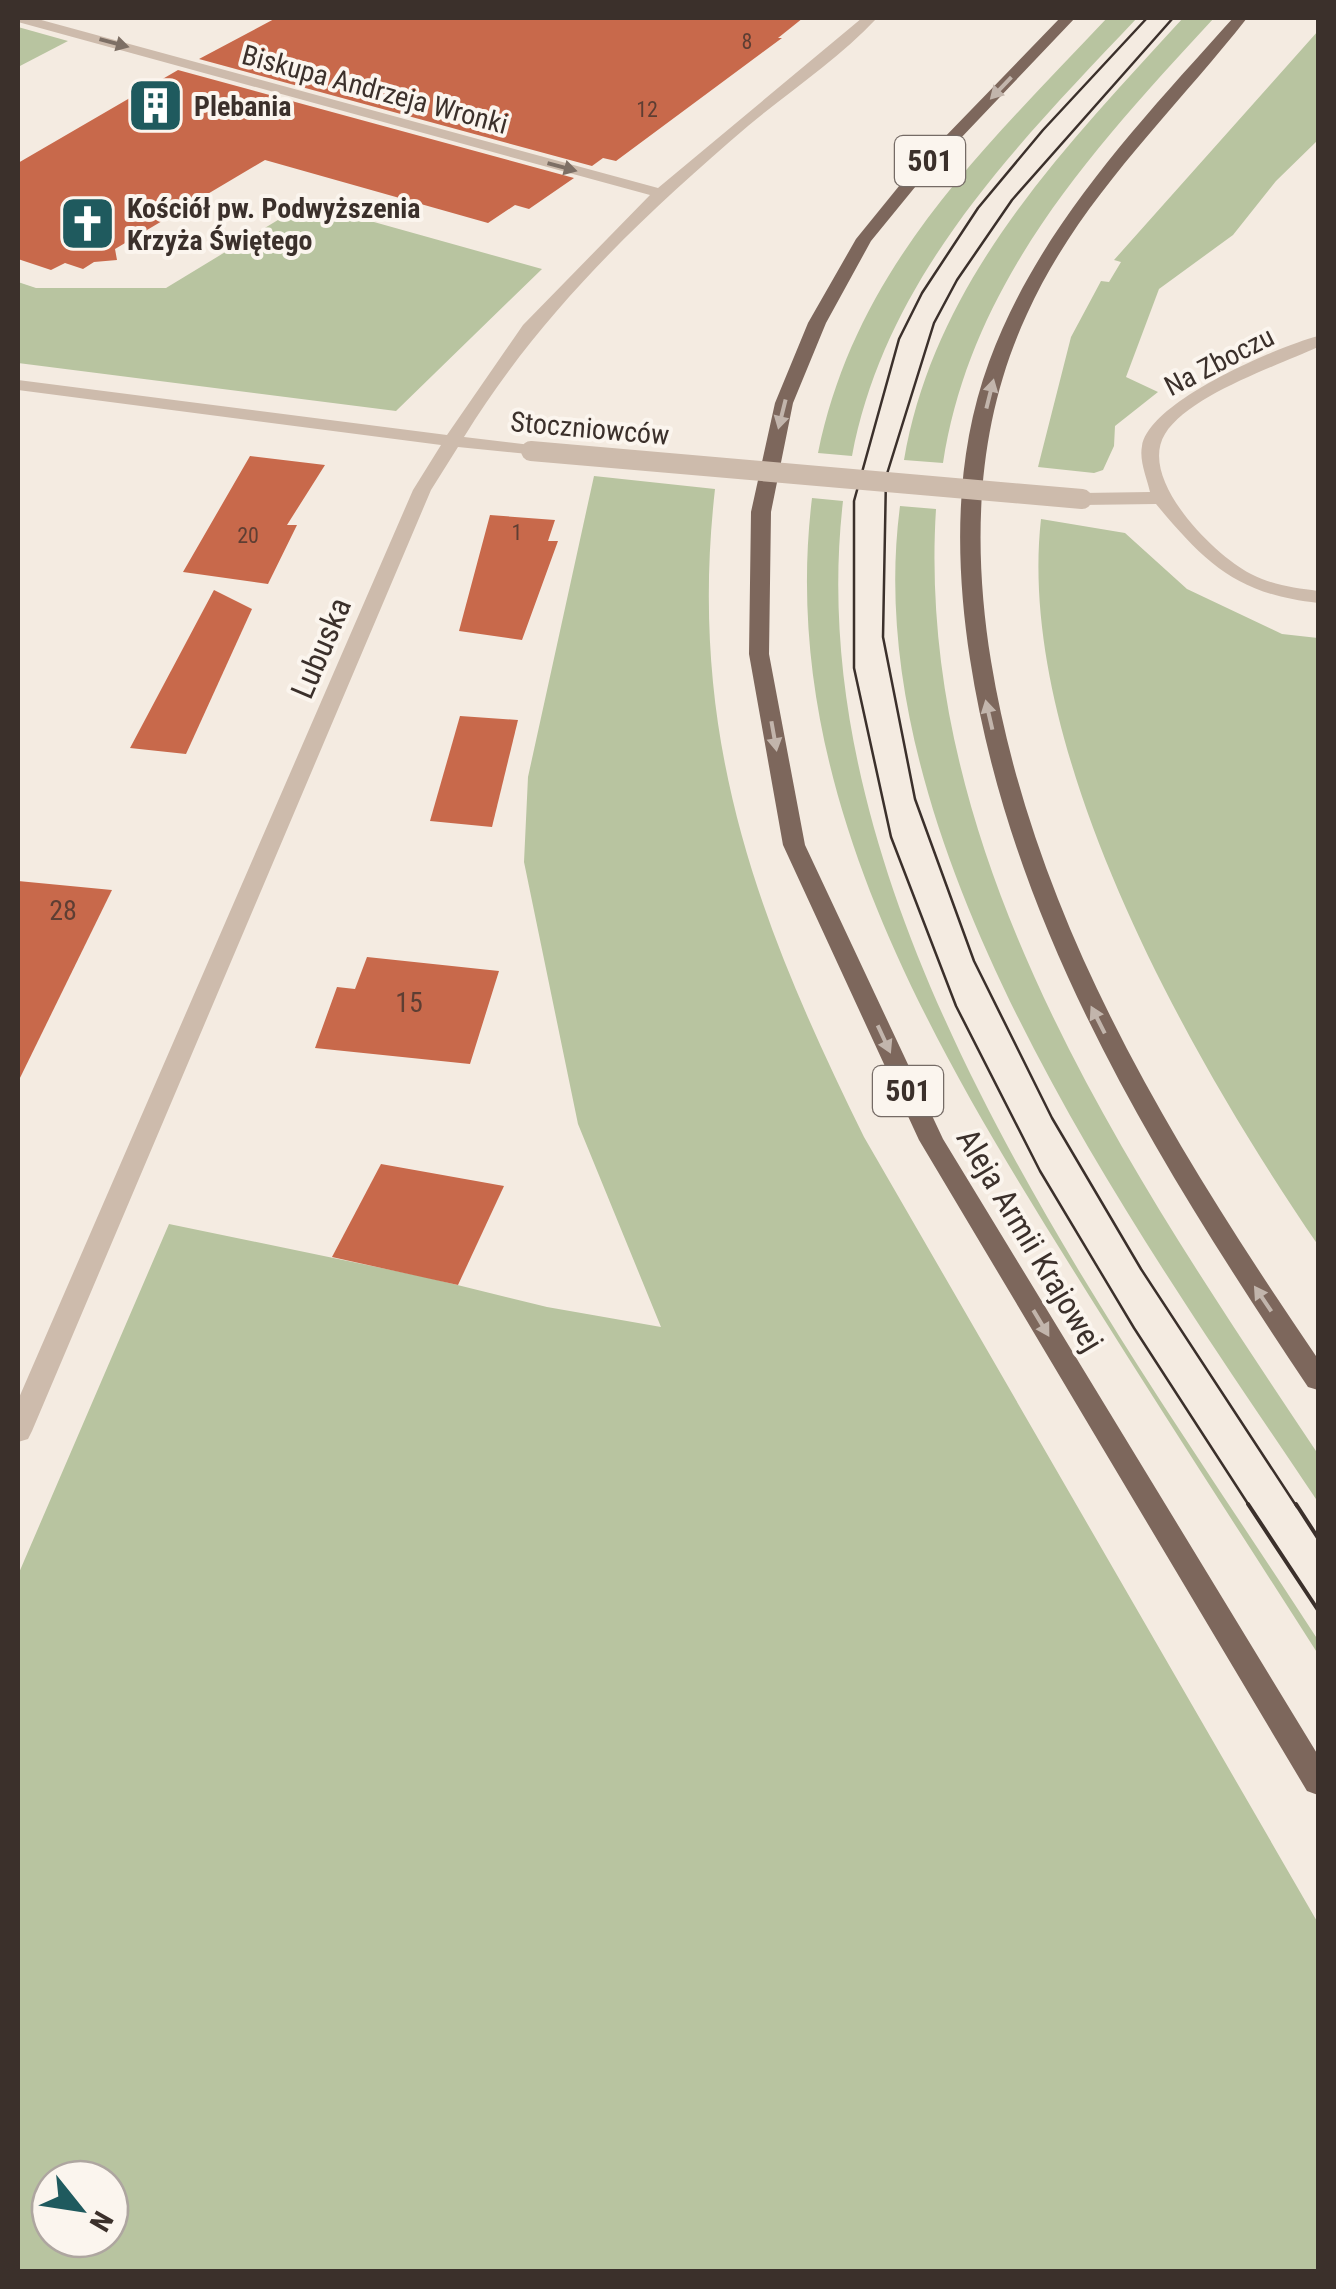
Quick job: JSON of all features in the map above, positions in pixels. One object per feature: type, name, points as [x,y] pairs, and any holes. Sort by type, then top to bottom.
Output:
[{"type":"main road","name":"Aleja Armii Krajowej","points":[[1068,18],[902,193],[864,240],[817,323],[784,403],[761,512],[760,654],[794,844],[931,1140],[1318,1782]]},
{"type":"main road","points":[[1240,18],[1087,196],[1046,263],[998,361],[977,445],[966,546],[980,680],[1010,807],[1058,940],[1151,1117],[1230,1250],[1318,1380]]},
{"type":"street","name":"Biskupa Andrzeja Wronki","points":[[20,18],[658,194]]},
{"type":"street","name":"Lubuska","points":[[18,1432],[422,490],[475,404],[546,309],[658,194],[870,18]]},
{"type":"street","name":"Na Zboczu","points":[[1160,498],[1151,443],[1160,424],[1183,405],[1318,341]]},
{"type":"street","name":"Stoczniowców","points":[[18,386],[531,451],[1082,499],[1160,498]]},
{"type":"street","points":[[1160,498],[1210,556],[1234,576],[1264,588],[1318,597]]},
{"type":"green space","points":[[1107,18],[1137,18],[1003,165],[925,272],[894,330],[869,391],[852,456],[818,453],[836,386],[862,325],[893,268],[971,164]]},
{"type":"green space","points":[[1183,18],[1214,18],[1082,168],[1009,277],[980,335],[958,397],[943,463],[904,460],[920,394],[944,333],[975,275],[1010,220],[1051,167]]},
{"type":"green space","points":[[18,27],[68,41],[18,67]]},
{"type":"green space","points":[[1318,31],[1318,140],[1276,181],[1233,235],[1159,289],[1126,377],[1158,392],[1115,426],[1114,446],[1103,470],[1094,473],[1038,467],[1071,337],[1101,281],[1109,282],[1121,262],[1114,260]]},
{"type":"green space","points":[[306,203],[542,269],[396,411],[18,363],[18,282],[36,288],[166,288]]},
{"type":"green space","points":[[594,476],[715,489],[709,579],[711,664],[722,746],[739,825],[762,902],[792,979],[864,1137],[1318,1923],[1318,2271],[18,2272],[18,1575],[169,1224],[425,1277],[547,1307],[661,1327],[578,1124],[524,862],[528,777]]},
{"type":"green space","points":[[812,498],[843,501],[841,653],[868,805],[917,955],[984,1101],[1063,1244],[1318,1640],[1318,1654],[1033,1206],[926,1016],[881,918],[844,817],[819,714],[807,607]]},
{"type":"green space","points":[[900,506],[936,509],[939,639],[960,766],[998,889],[1049,1009],[1110,1126],[1177,1239],[1318,1454],[1318,1502],[1170,1281],[1095,1158],[1025,1031],[965,900],[921,767],[898,635]]},
{"type":"green space","points":[[1041,519],[1125,533],[1187,589],[1282,634],[1318,638],[1318,1245],[1217,1086],[1168,995],[1122,899],[1084,801],[1055,704],[1040,609]]},
{"type":"building","points":[[276,18],[803,18],[778,38],[782,38],[616,161],[603,158],[592,166],[199,59]]},
{"type":"building","points":[[178,70],[574,178],[529,209],[515,205],[488,223],[265,160],[115,249],[117,260],[94,262],[83,269],[65,263],[51,270],[18,259],[18,163]]},
{"type":"building","points":[[250,456],[325,465],[287,525],[297,525],[268,584],[183,572]]},
{"type":"building","points":[[490,515],[555,520],[548,541],[558,541],[522,640],[459,631]]},
{"type":"building","points":[[214,590],[252,609],[186,754],[130,748]]},
{"type":"building","points":[[460,716],[518,720],[492,827],[430,821]]},
{"type":"building","points":[[18,881],[112,890],[18,1082]]},
{"type":"building","points":[[367,957],[499,971],[470,1064],[315,1048],[337,987],[355,989]]},
{"type":"building","points":[[381,1164],[504,1186],[458,1285],[332,1257]]},
{"type":"tram line","points":[[1147,18],[1043,130],[978,208],[922,293],[899,339],[854,501],[854,668],[891,837],[956,1006],[1040,1171],[1134,1328],[1250,1507]]},
{"type":"tram line","points":[[1173,18],[1012,200],[957,280],[934,323],[886,477],[883,637],[915,799],[974,961],[1052,1118],[1141,1269],[1297,1507]]},
{"type":"tram line","points":[[1248,1504],[1318,1610]]},
{"type":"tram line","points":[[1296,1504],[1318,1538]]},
{"type":"place","name":"Plebania","points":[[155,106]]},
{"type":"place","name":"Kościół pw. Podwyższenia Krzyża Świętego","points":[[88,224]]}]
